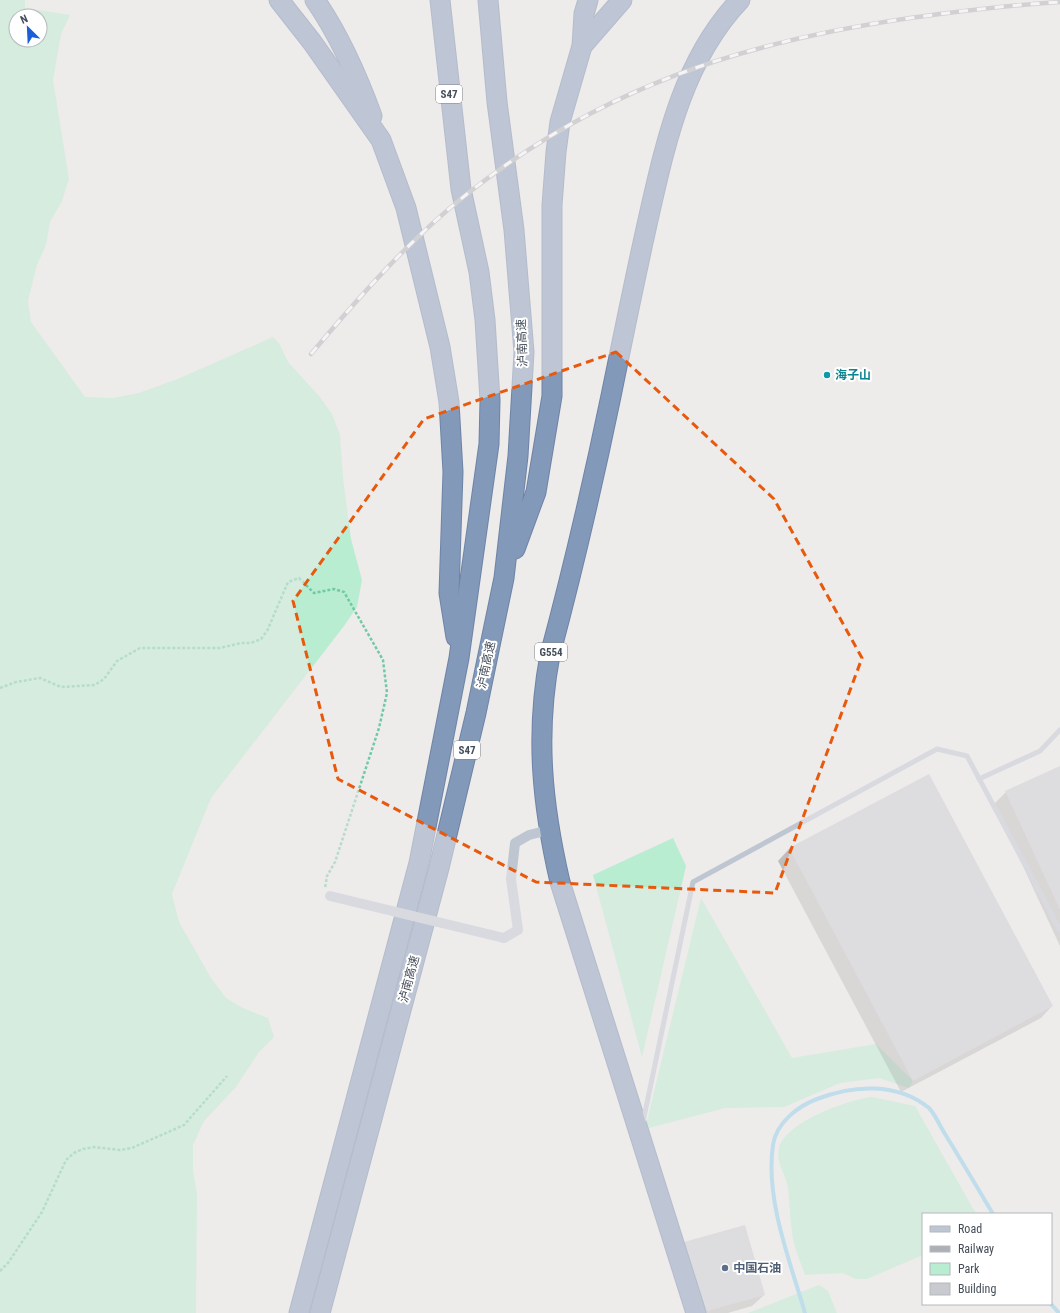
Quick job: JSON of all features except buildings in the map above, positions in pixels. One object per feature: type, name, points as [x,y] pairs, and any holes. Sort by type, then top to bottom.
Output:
[{"type":"highway","points":[[279,0],[312,42],[380,140]]},
{"type":"highway","points":[[315,0],[332,25],[358,76],[406,208],[440,347],[449,402],[452,472],[449,593],[459,658]]},
{"type":"highway","name":"泸南高速","points":[[299,1313],[419,863],[459,658],[489,444],[490,400],[485,320],[479,272],[461,189],[440,0]]},
{"type":"highway","name":"泸南高速","points":[[320,1313],[439,868],[476,713],[504,578],[518,456],[524,352],[514,230],[506,175],[488,0]]},
{"type":"highway","points":[[504,578],[536,492],[552,396],[552,206],[560,122],[582,46],[584,14],[588,0]]},
{"type":"highway","points":[[582,46],[622,0]]},
{"type":"highway","name":"G554","points":[[696,1313],[560,882],[544,799],[541,724],[545,681],[590,496],[660,165],[677,106],[696,63],[718,26],[740,0]]},
{"type":"street","points":[[330,896],[504,938],[518,930],[511,879],[515,843],[529,835],[549,830]]},
{"type":"lane","points":[[979,779],[1040,751],[1060,730]]},
{"type":"lane","points":[[640,1135],[693,882],[938,749],[967,756],[1060,930]]},
{"type":"path","points":[[0,688],[16,682],[40,678],[61,687],[95,685],[104,679],[117,661],[140,648],[220,648],[241,643],[251,643],[261,639],[267,631],[288,582],[299,578],[314,593],[334,589],[344,592],[383,660],[387,693],[379,728],[335,862],[327,876],[324,886],[330,896]]},
{"type":"path","points":[[0,1271],[8,1263],[42,1212],[66,1160],[83,1149],[94,1147],[120,1150],[132,1148],[184,1125],[227,1076]]},
{"type":"highlighted area","points":[[616,352],[774,499],[862,658],[775,893],[536,882],[338,779],[293,601],[424,419]]},
{"type":"green space","points":[[0,0],[25,0],[25,8],[8,8],[8,48],[48,48],[48,12],[70,15],[61,34],[53,80],[69,179],[62,201],[50,222],[46,245],[37,265],[28,301],[31,322],[85,397],[113,398],[139,393],[180,378],[273,337],[279,343],[288,362],[319,396],[332,414],[340,435],[343,478],[351,539],[362,580],[357,607],[344,626],[211,798],[172,894],[179,922],[211,978],[226,998],[245,1009],[268,1018],[274,1037],[259,1052],[236,1087],[204,1121],[193,1145],[193,1171],[197,1194],[196,1313],[0,1313]]},
{"type":"green space","points":[[673,838],[686,866],[642,1057],[593,875]]},
{"type":"green space","points":[[701,898],[792,1058],[876,1044],[913,1081],[909,1088],[879,1078],[840,1083],[784,1107],[725,1108],[645,1129]]},
{"type":"green space","points":[[872,1097],[915,1106],[975,1213],[922,1213],[922,1255],[867,1279],[856,1279],[842,1273],[805,1275],[794,1243],[788,1189],[780,1164],[778,1153],[779,1148],[784,1138],[793,1129],[805,1121],[833,1108]]},
{"type":"green space","points":[[819,1285],[828,1291],[837,1313],[748,1313]]},
{"type":"waterway","points":[[805,1313],[780,1230],[771,1166],[773,1145],[778,1130],[789,1116],[810,1102],[831,1094],[874,1088],[889,1090],[916,1100],[929,1108],[933,1113],[992,1213]]},
{"type":"waterway","points":[[1052,1305],[1059,1313]]},
{"type":"railway","points":[[311,354],[347,311],[385,270],[425,230],[467,194],[518,157],[570,125],[622,98],[676,75],[732,56],[789,41],[849,28],[910,18],[985,8],[1060,2]]},
{"type":"place","name":"海子山","points":[[827,375]]},
{"type":"place","name":"中国石油","points":[[725,1268]]}]
